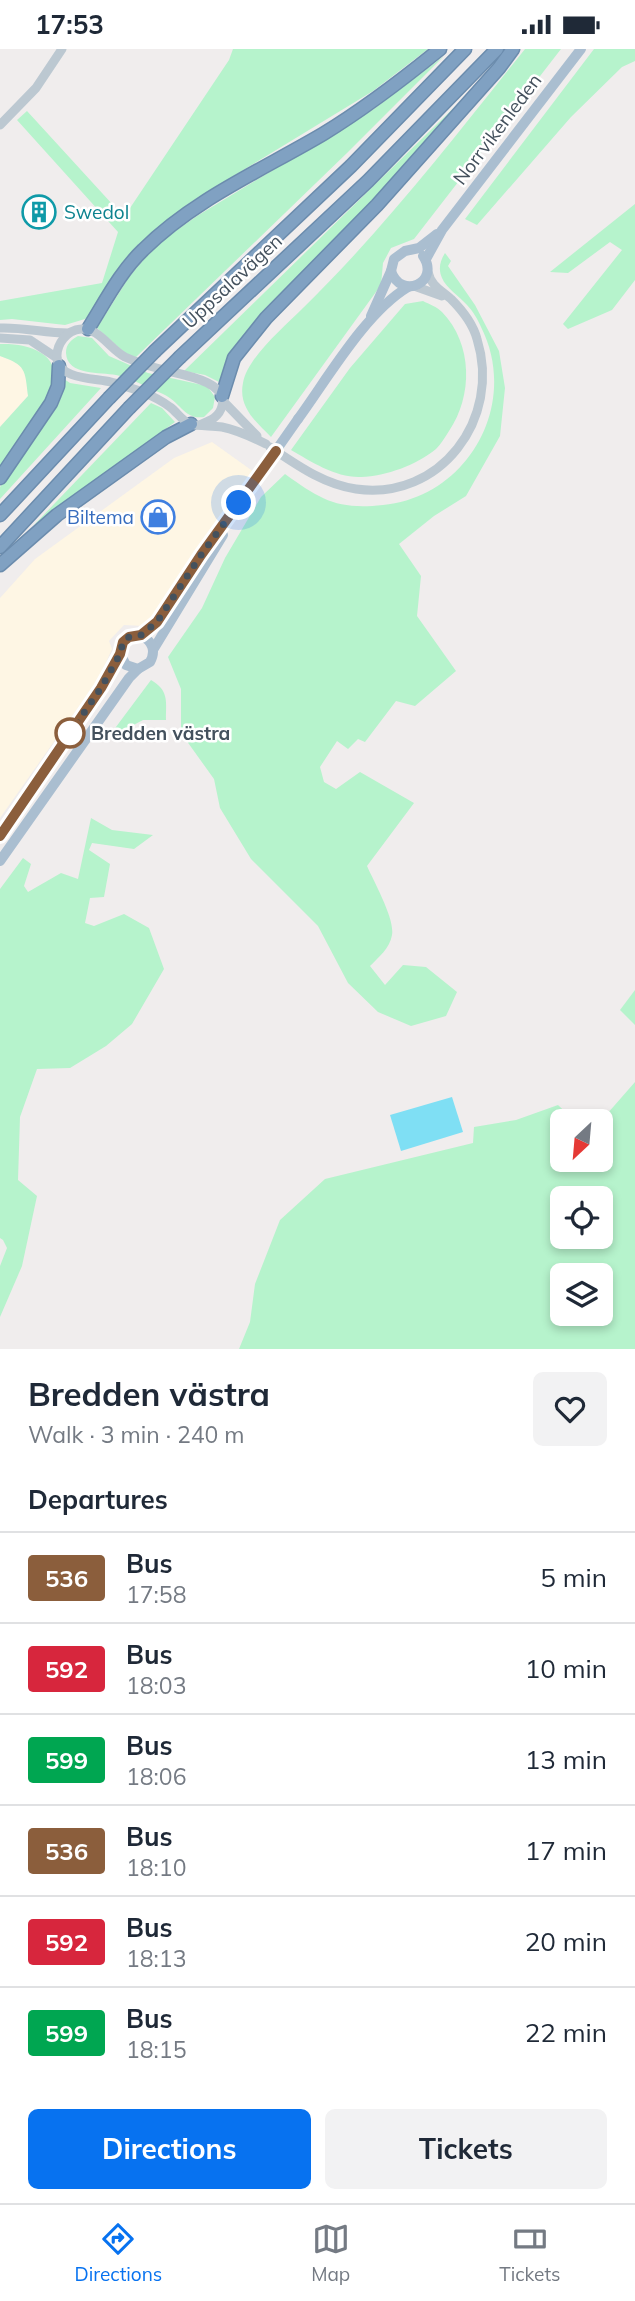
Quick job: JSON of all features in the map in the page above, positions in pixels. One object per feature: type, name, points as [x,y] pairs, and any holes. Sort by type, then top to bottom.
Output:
[{"type":"highway","points":[[88,329],[125,271],[141,251],[172,223],[325,133],[390,90],[440,49]]},
{"type":"highway","name":"Uppsalavägen","points":[[0,515],[155,351],[351,166],[465,49]]},
{"type":"highway","name":"Uppsalavägen","points":[[0,547],[129,408],[368,181],[497,49]]},
{"type":"highway","points":[[223,399],[234,358],[267,318],[377,205],[513,49]]},
{"type":"highway","points":[[0,478],[51,403],[58,386],[58,362]]},
{"type":"highway","points":[[0,565],[57,515],[166,437],[195,425]]},
{"type":"main road","name":"Norrvikenleden","points":[[426,259],[442,230],[581,49]]},
{"type":"main road","name":"Norrvikenleden","points":[[411,250],[419,248],[442,230]]},
{"type":"main road","points":[[141,635],[157,622],[201,555],[369,321],[399,292],[426,278],[426,259],[411,250],[398,254],[369,321]]},
{"type":"main road","points":[[391,271],[397,282],[411,287]]},
{"type":"main road","points":[[3,842],[129,678],[150,662],[153,650],[254,483]]},
{"type":"main road","points":[[0,860],[3,842],[101,688],[120,654],[125,639],[141,635],[150,641],[153,650]]},
{"type":"main road","points":[[120,654],[126,664],[138,669]]},
{"type":"street","points":[[0,125],[36,88],[62,49]]},
{"type":"street","points":[[0,328],[15,327],[45,333],[68,333],[81,328],[88,329],[126,357],[200,379],[213,386],[246,427],[266,444],[328,482],[356,489],[387,490],[413,482],[436,470],[456,452],[470,430],[479,405],[482,381],[477,339],[467,317],[432,283],[428,272]]},
{"type":"street","points":[[411,287],[451,299]]},
{"type":"street","points":[[58,362],[60,345],[68,333]]},
{"type":"street","points":[[0,338],[30,340],[72,375],[105,380],[159,400],[195,425],[230,429],[266,444]]},
{"type":"street","points":[[195,425],[213,420],[221,411],[223,399]]},
{"type":"shaded area","points":[[0,356],[18,363],[26,372],[28,396],[0,427]]},
{"type":"shaded area","points":[[212,442],[254,472],[153,619],[144,626],[124,625],[109,641],[112,649],[99,678],[0,818],[0,598],[35,559],[174,458]]},
{"type":"green space","points":[[233,49],[428,49],[373,91],[191,202],[143,242],[121,267],[92,313],[85,319],[65,325],[0,320],[0,301],[102,283],[118,232],[17,120],[27,111],[124,217],[229,60]]},
{"type":"green space","points":[[525,49],[561,49],[414,239],[391,248],[383,263],[381,285],[271,437],[249,413],[243,399],[243,383],[251,363],[390,215]]},
{"type":"green space","points":[[594,49],[635,49],[635,61],[622,67],[571,117],[477,225],[465,219]]},
{"type":"green space","points":[[444,56],[135,358],[125,353],[97,328],[129,277],[167,237],[374,109]]},
{"type":"green space","points":[[475,87],[376,199],[261,316],[221,383],[205,375],[184,371]]},
{"type":"green space","points":[[635,204],[635,280],[612,310],[568,329],[563,324],[622,250],[610,242],[568,273],[550,272]]},
{"type":"green space","points":[[445,253],[451,261],[448,266],[475,305],[499,351],[505,388],[500,436],[466,496],[434,516],[399,544],[421,576],[417,616],[456,671],[415,706],[396,701],[365,742],[358,739],[348,749],[337,741],[320,767],[324,782],[336,789],[360,772],[414,803],[367,866],[392,928],[389,944],[370,966],[385,985],[403,965],[426,967],[457,992],[446,1016],[411,1026],[378,1012],[348,983],[318,926],[251,859],[220,808],[214,779],[181,733],[181,689],[168,657],[202,608],[225,558],[261,497],[285,474],[309,491],[331,501],[354,506],[383,505],[413,498],[440,485],[462,465],[478,442],[490,415],[494,386],[491,356],[475,316],[442,278],[440,265]]},
{"type":"green space","points":[[423,301],[440,310],[452,325],[460,339],[466,370],[466,386],[457,417],[438,447],[401,469],[361,477],[333,472],[291,450],[350,368],[405,304]]},
{"type":"green space","points":[[78,336],[92,338],[109,356],[148,373],[207,386],[215,397],[213,408],[204,417],[192,416],[169,397],[134,381],[72,366],[66,353],[67,347]]},
{"type":"green space","points":[[0,344],[21,345],[40,352],[52,365],[54,374],[53,386],[45,406],[0,468],[0,427],[28,396],[23,370],[15,362],[0,356]]},
{"type":"green space","points":[[64,379],[70,383],[101,388],[0,499],[0,487],[57,407]]},
{"type":"green space","points":[[151,403],[162,408],[175,422],[33,526]]},
{"type":"green space","points":[[151,680],[164,692],[166,720],[143,720],[107,739]]},
{"type":"green space","points":[[91,818],[112,830],[153,835],[134,849],[92,843],[89,850],[110,864],[104,897],[90,898],[85,923],[94,926],[124,914],[149,928],[164,969],[132,1024],[106,1046],[70,1068],[37,1069],[20,1117],[18,1180],[37,1196],[22,1266],[0,1317],[0,1266],[7,1248],[0,1238],[0,889],[23,858],[31,864],[24,886],[28,892],[61,873],[78,879]]},
{"type":"green space","points":[[635,990],[635,1025],[620,1010]]},
{"type":"green space","points":[[635,1082],[635,1349],[239,1349],[250,1322],[255,1284],[280,1220],[325,1179],[473,1143],[474,1127],[516,1120],[558,1105],[562,1109],[550,1109],[550,1173],[612,1173],[611,1109]]},
{"type":"water","points":[[452,1097],[463,1132],[401,1151],[390,1115]]},
{"type":"bus line","name":"536","points":[[0,836],[101,688],[120,654],[125,639],[141,635],[157,622],[201,555],[276,451]]},
{"type":"place","name":"Swedol","points":[[39,212]]},
{"type":"place","name":"Biltema","points":[[158,517]]},
{"type":"place","name":"Bredden västra","points":[[70,733]]},
{"type":"route","points":[[70,733],[101,688],[120,654],[125,639],[141,635],[157,622],[239,503]]}]
